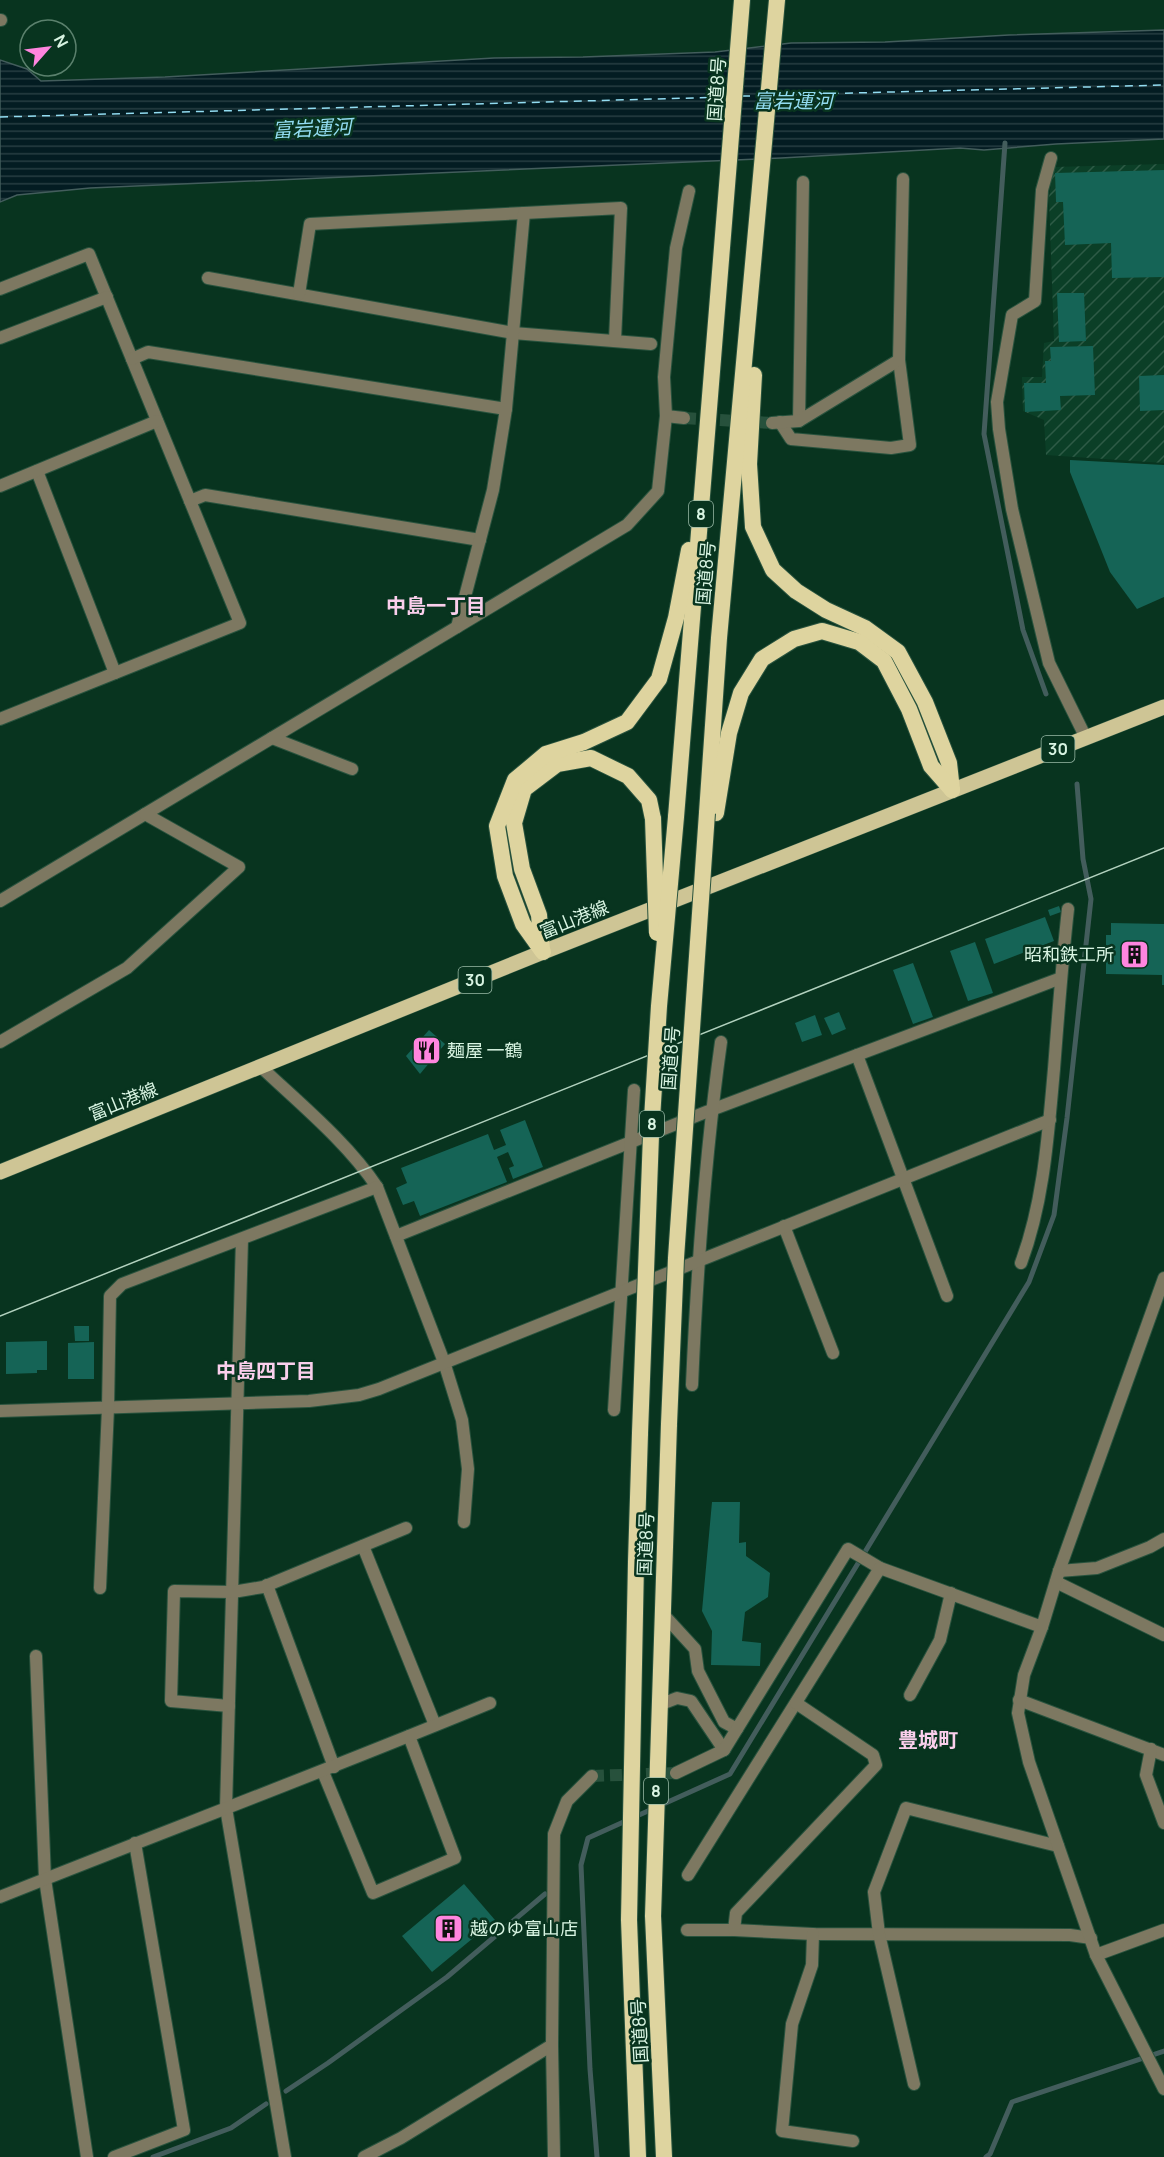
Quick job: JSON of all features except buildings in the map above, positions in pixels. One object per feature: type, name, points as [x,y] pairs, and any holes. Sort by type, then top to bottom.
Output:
[{"type":"highway","name":"国道8号","points":[[638,2157],[628,1920],[636,1562],[651,1135],[659,1006],[742,0]]},
{"type":"highway","name":"国道8号","points":[[664,2157],[653,1916],[676,1258],[693,1008],[711,814],[719,638],[777,0]]},
{"type":"highway","points":[[756,237],[757,316],[749,464],[753,527],[773,570],[796,591],[826,610],[866,628],[898,652],[924,702],[949,763],[952,790]]},
{"type":"highway","points":[[543,952],[523,924],[505,876],[497,826],[515,780],[546,754],[584,742],[627,722],[658,679],[676,618],[706,458]]},
{"type":"highway","points":[[711,814],[729,733],[741,693],[762,660],[794,639],[822,631],[859,642],[884,661],[909,710],[931,766],[952,790]]},
{"type":"highway","points":[[543,952],[539,915],[522,869],[514,823],[524,789],[557,764],[591,758],[628,776],[649,800],[653,819],[659,1006]]},
{"type":"main road","name":"富山港線","points":[[0,1172],[543,952],[1164,707]]},
{"type":"street","points":[[1051,158],[1042,190],[1035,301],[1012,315],[997,402],[1012,509],[1049,663],[1086,738]]},
{"type":"street","points":[[899,360],[799,421],[776,423],[791,439],[891,448],[910,445],[899,360],[903,179]]},
{"type":"street","points":[[799,421],[803,182]]},
{"type":"street","points":[[0,901],[627,525],[658,491],[666,416],[664,377],[675,260],[689,191]]},
{"type":"street","points":[[299,294],[310,224],[621,208],[615,340]]},
{"type":"street","points":[[457,627],[493,490],[506,409],[524,213]]},
{"type":"street","points":[[0,289],[89,254],[240,623],[0,719]]},
{"type":"street","points":[[208,278],[513,333],[651,344]]},
{"type":"street","points":[[0,338],[106,297]]},
{"type":"street","points":[[132,359],[148,351],[506,409]]},
{"type":"street","points":[[666,416],[684,418]]},
{"type":"street","points":[[0,486],[157,421]]},
{"type":"street","points":[[37,471],[115,673]]},
{"type":"street","points":[[190,501],[205,495],[480,540]]},
{"type":"street","points":[[272,738],[352,769]]},
{"type":"street","points":[[0,1042],[128,968],[239,867],[145,814]]},
{"type":"street","points":[[1021,1263],[1041,1194],[1050,1120],[1068,909]]},
{"type":"street","points":[[396,1236],[712,1110],[1061,978]]},
{"type":"street","points":[[692,1386],[697,1260],[721,1042]]},
{"type":"street","points":[[857,1055],[947,1296]]},
{"type":"street","points":[[260,1066],[365,1170],[377,1187],[444,1362],[462,1420],[468,1469],[464,1522]]},
{"type":"street","points":[[614,1410],[634,1090]]},
{"type":"street","points":[[0,1411],[309,1401],[359,1395],[379,1389],[1050,1120]]},
{"type":"street","points":[[100,1588],[108,1408],[110,1296],[122,1284],[377,1187]]},
{"type":"street","points":[[784,1226],[833,1353]]},
{"type":"street","points":[[242,1239],[226,1808],[285,2157]]},
{"type":"street","points":[[1164,1278],[1024,1675],[1018,1713],[1029,1762],[1096,1955],[1164,2089]]},
{"type":"street","points":[[229,1706],[171,1701],[174,1591],[233,1592],[267,1586],[406,1528]]},
{"type":"street","points":[[1058,1577],[1097,1568],[1164,1539]]},
{"type":"street","points":[[363,1546],[435,1725]]},
{"type":"street","points":[[676,1773],[724,1750],[848,1549],[880,1568],[1042,1627]]},
{"type":"street","points":[[688,1875],[880,1568]]},
{"type":"street","points":[[1058,1577],[1164,1635]]},
{"type":"street","points":[[267,1586],[328,1769],[373,1893],[455,1858],[409,1736]]},
{"type":"street","points":[[910,1695],[940,1640],[951,1593]]},
{"type":"street","points":[[662,1613],[695,1649],[698,1671],[723,1722],[737,1729]]},
{"type":"street","points":[[36,1656],[45,1879],[87,2157]]},
{"type":"street","points":[[659,1705],[677,1698],[691,1701],[724,1750]]},
{"type":"street","points":[[1019,1700],[1164,1755]]},
{"type":"street","points":[[0,1897],[490,1703]]},
{"type":"street","points":[[734,1930],[736,1913],[876,1765],[873,1755],[796,1703]]},
{"type":"street","points":[[1151,1749],[1146,1775],[1164,1823]]},
{"type":"street","points":[[554,2157],[552,2045],[554,1834],[567,1801],[592,1776]]},
{"type":"street","points":[[914,2084],[879,1934],[874,1892],[906,1808],[1058,1846]]},
{"type":"street","points":[[114,2157],[184,2130],[135,1843]]},
{"type":"street","points":[[687,1930],[813,1934],[1070,1935],[1091,1938]]},
{"type":"street","points":[[1096,1955],[1164,1930]]},
{"type":"street","points":[[813,1934],[812,1965],[792,2024],[782,2131],[853,2141]]},
{"type":"street","points":[[364,2157],[401,2138],[552,2045]]},
{"type":"shaded area","points":[[1164,164],[1164,463],[1046,455],[1044,420],[1023,411],[1022,377],[1042,377],[1044,343],[1054,341],[1049,197],[1054,167]]},
{"type":"water","name":"富岩運河","points":[[1164,30],[1164,139],[984,150],[960,148],[90,188],[17,195],[0,202],[0,60],[18,66],[18,78],[38,78],[41,81],[165,77],[494,58],[715,52],[791,43],[885,42]]},
{"type":"waterway","points":[[1005,143],[984,434],[1023,630],[1046,694]]},
{"type":"waterway","points":[[597,2157],[590,2069],[581,1865],[588,1838],[730,1774],[1029,1282],[1054,1215],[1091,899],[1083,859],[1077,784]]},
{"type":"waterway","points":[[286,2091],[447,1977],[545,1894]]},
{"type":"waterway","points":[[986,2157],[990,2154],[1012,2102],[1164,2051]]},
{"type":"waterway","points":[[153,2157],[231,2128],[266,2104]]},
{"type":"ferry route","points":[[775,95],[1164,85]]},
{"type":"ferry route","points":[[742,96],[761,96]]},
{"type":"ferry route","points":[[0,117],[728,97]]},
{"type":"tunnel","points":[[684,418],[772,423]]},
{"type":"tunnel","points":[[592,1776],[676,1773]]},
{"type":"tram line","points":[[0,1316],[1164,848]]},
{"type":"place","name":"昭和鉄工所","points":[[1135,954]]},
{"type":"place","name":"麺屋 一鶴","points":[[426,1050]]},
{"type":"place","name":"越のゆ富山店","points":[[449,1928]]},
{"type":"district","name":"中島一丁目","points":[[436,605]]},
{"type":"district","name":"中島四丁目","points":[[266,1370]]},
{"type":"district","name":"豊城町","points":[[928,1739]]}]
